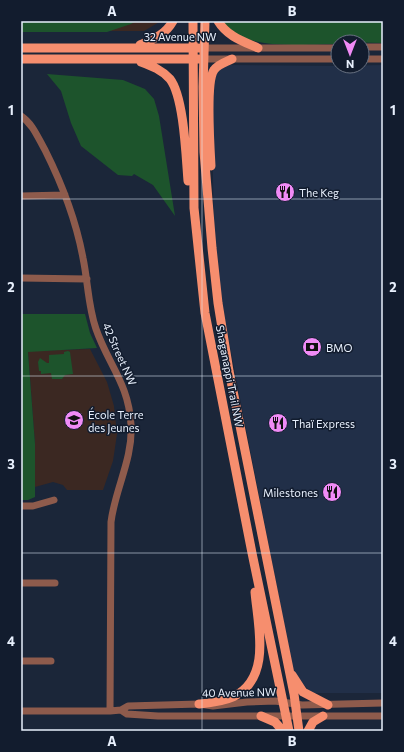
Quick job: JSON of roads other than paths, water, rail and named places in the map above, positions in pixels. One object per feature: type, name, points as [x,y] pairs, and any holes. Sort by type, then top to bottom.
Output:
[{"type":"main road","points":[[135,47],[158,37],[168,29],[173,21]]},
{"type":"main road","name":"Shaganappi Trail NW","points":[[193,21],[194,208],[205,313],[252,553],[289,731]]},
{"type":"main road","name":"Shaganappi Trail NW","points":[[204,21],[204,152],[215,274],[225,348],[289,671],[299,731]]},
{"type":"main road","points":[[218,21],[234,38],[258,48]]},
{"type":"main road","name":"32 Avenue NW","points":[[21,48],[204,48]]},
{"type":"main road","name":"32 Avenue NW","points":[[21,59],[203,59]]},
{"type":"main road","points":[[130,59],[155,67],[168,77],[174,84],[179,99],[190,202],[194,208]]},
{"type":"main road","points":[[207,187],[211,177],[209,90],[212,74],[214,69],[219,65],[232,59]]},
{"type":"main road","points":[[199,704],[223,701],[239,694],[248,685],[257,668],[260,648],[252,553]]},
{"type":"main road","points":[[289,671],[303,692],[328,704]]},
{"type":"main road","points":[[261,716],[275,722],[283,731]]},
{"type":"main road","points":[[308,731],[313,722],[323,716]]},
{"type":"street","points":[[370,47],[383,47]]},
{"type":"street","name":"32 Avenue NW","points":[[204,48],[330,48]]},
{"type":"street","name":"32 Avenue NW","points":[[203,59],[330,59]]},
{"type":"street","points":[[370,59],[383,59]]},
{"type":"street","name":"42 Street NW","points":[[21,116],[28,121],[33,128],[65,195],[78,234],[87,279],[92,317],[99,338],[124,387],[130,410],[131,440],[128,459],[113,505],[111,522],[110,711]]},
{"type":"street","points":[[21,196],[65,195]]},
{"type":"street","points":[[21,278],[87,279]]},
{"type":"street","points":[[21,506],[33,506],[54,500]]},
{"type":"street","points":[[21,583],[55,583]]},
{"type":"street","points":[[21,661],[51,661]]},
{"type":"street","name":"40 Avenue NW","points":[[21,711],[110,711],[121,710],[128,706],[199,704],[213,706],[275,701],[295,704],[383,703]]},
{"type":"street","name":"40 Avenue NW","points":[[121,710],[127,714],[143,715],[383,716]]},
{"type":"place","name":"The Keg","points":[[285,192]]},
{"type":"place","name":"BMO","points":[[312,347]]},
{"type":"place","name":"École Terre des Jeunes","points":[[74,420]]},
{"type":"place","name":"Thaï Express","points":[[278,423]]},
{"type":"place","name":"Milestones","points":[[332,492]]}]
